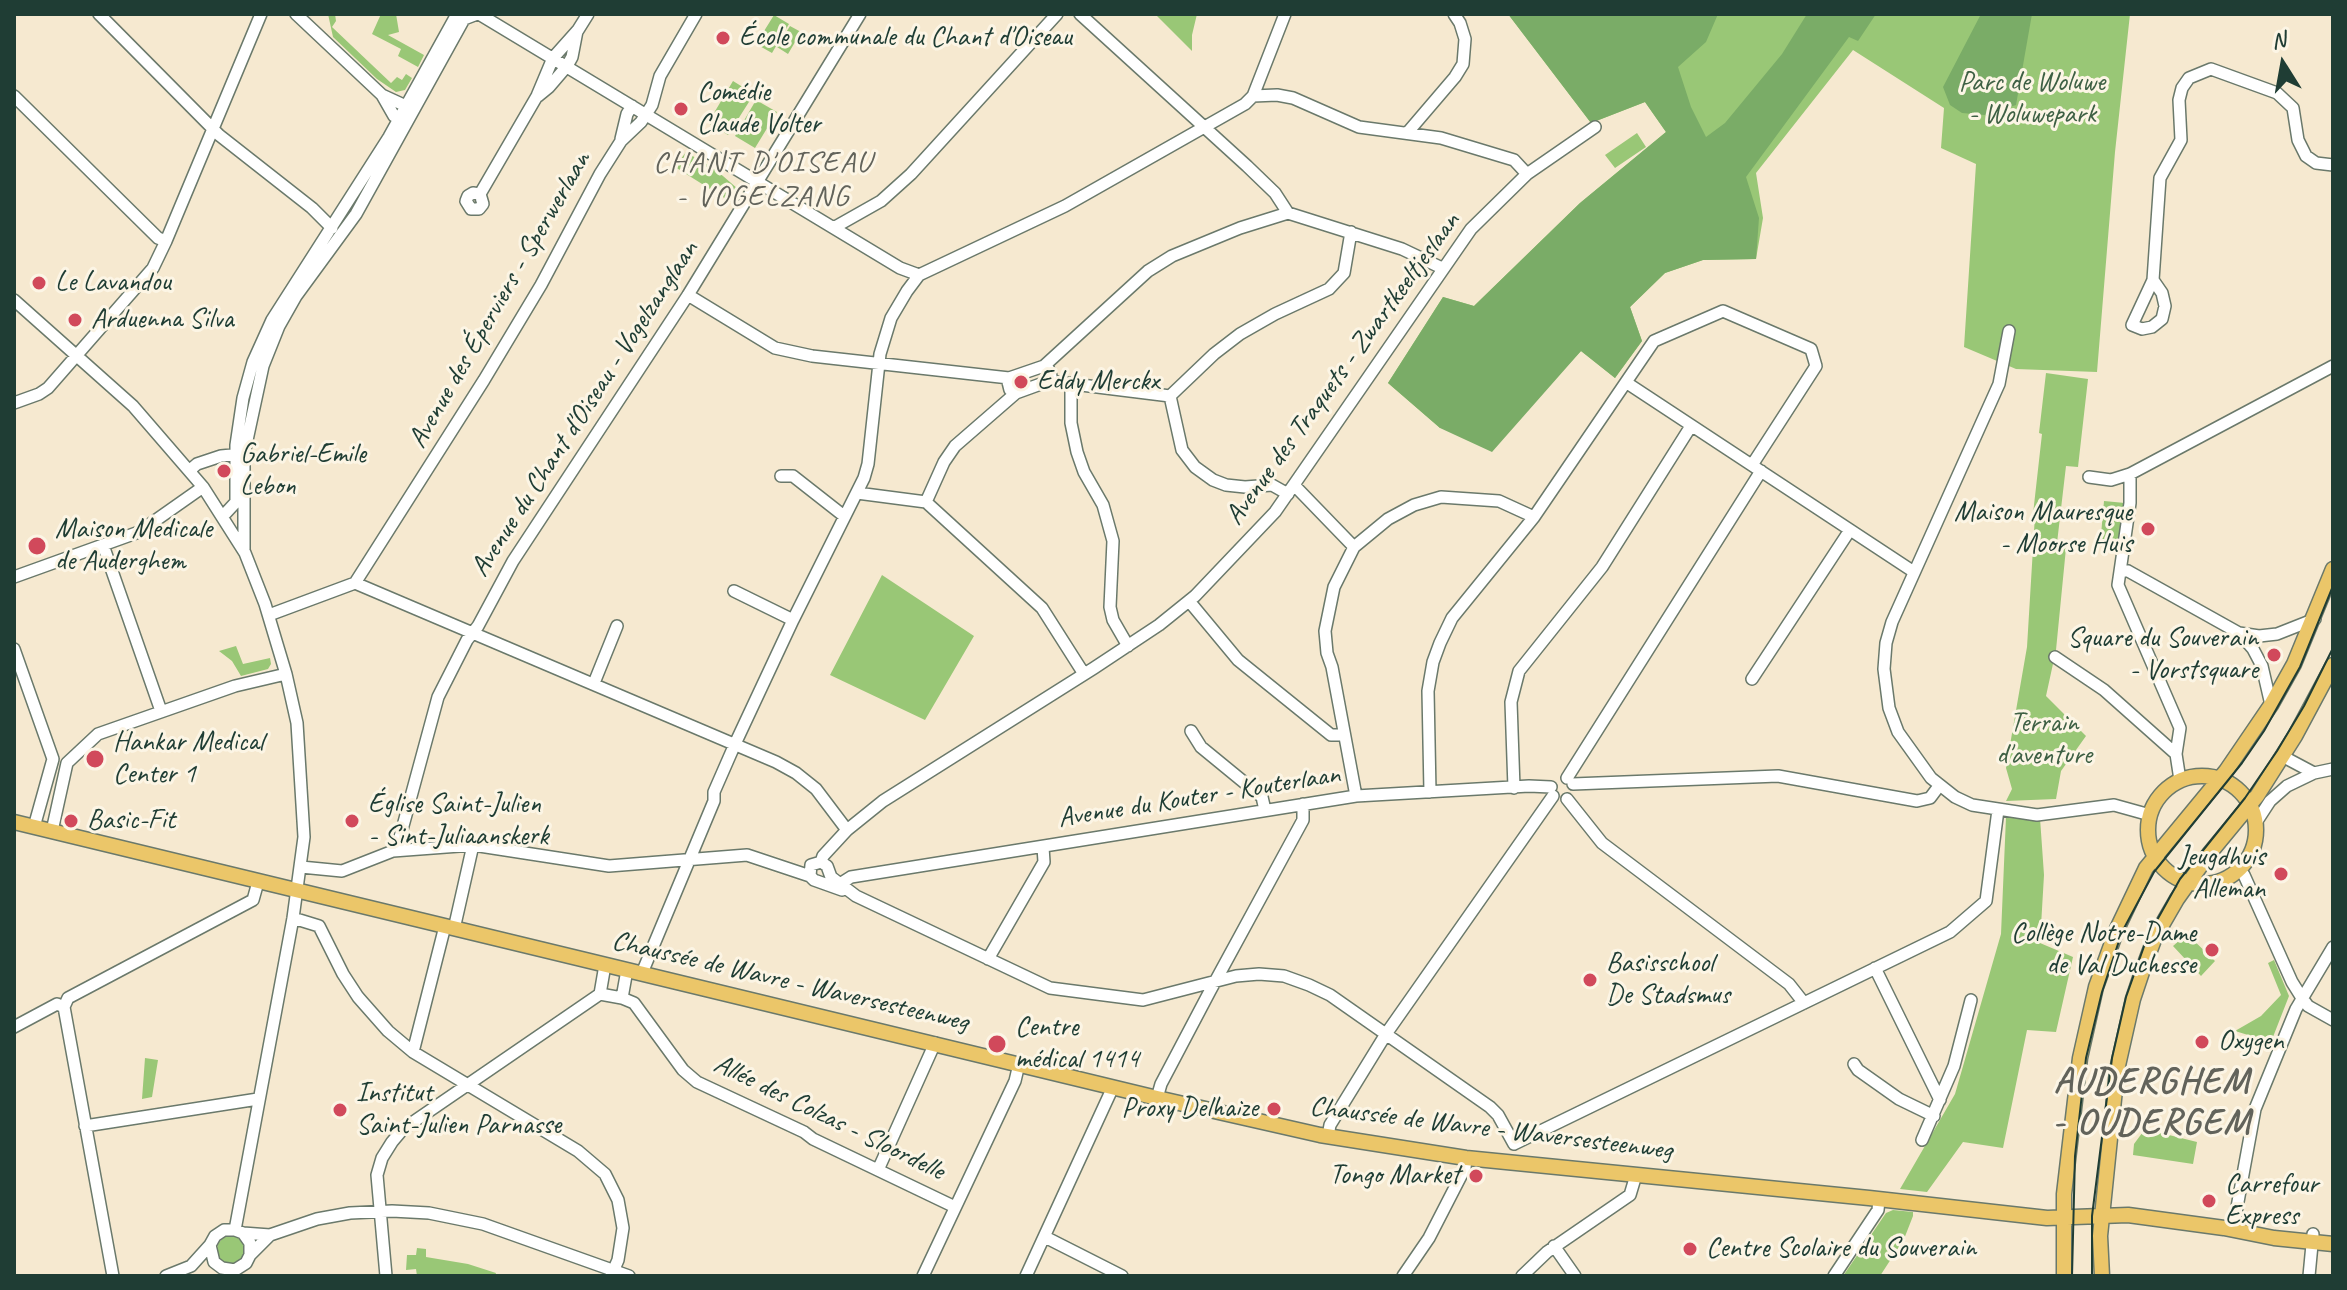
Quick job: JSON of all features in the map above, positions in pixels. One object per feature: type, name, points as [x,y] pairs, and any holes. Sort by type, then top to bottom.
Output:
[{"type":"main road","points":[[2064,1276],[2063,1217],[2068,1146],[2078,1070],[2096,987],[2128,903],[2154,856],[2220,779],[2271,705],[2315,619],[2333,569]]},
{"type":"main road","points":[[2102,1276],[2102,1216],[2117,1070],[2133,999],[2155,937],[2187,882],[2250,805],[2329,683],[2333,665]]},
{"type":"main road","points":[[2207,776],[2220,779],[2240,791],[2250,805],[2255,824],[2252,849],[2238,870],[2214,882],[2187,882],[2167,872],[2154,856],[2147,829],[2150,815],[2161,794],[2180,780],[2207,776]]},
{"type":"main road","points":[[14,822],[258,882]]},
{"type":"main road","name":"Chaussée de Wavre - Waversesteenweg","points":[[258,882],[1157,1098],[1328,1136],[1466,1158],[2047,1218],[2142,1217],[2333,1244]]},
{"type":"main road","name":"Chaussée de Wavre - Waversesteenweg","points":[[2313,1239],[2333,1236]]},
{"type":"street","points":[[99,14],[195,108],[212,129],[244,157],[312,208],[338,223]]},
{"type":"street","points":[[14,403],[48,388],[153,268],[261,14]]},
{"type":"street","points":[[296,14],[382,95],[394,116],[403,121]]},
{"type":"street","points":[[459,16],[478,14],[900,268],[919,275]]},
{"type":"street","points":[[480,194],[537,96],[553,58],[588,14]]},
{"type":"street","name":"Avenue des Éperviers - Sperwerlaan","points":[[355,583],[421,482],[533,297],[600,174],[621,141],[652,105],[660,76],[696,14]]},
{"type":"street","name":"Avenue du Chant d'Oiseau - Vogelzanglaan","points":[[402,850],[400,837],[438,697],[473,632],[513,561],[688,295],[860,14]]},
{"type":"street","points":[[835,227],[881,201],[911,174],[1057,14]]},
{"type":"street","points":[[1080,14],[1275,193],[1288,213]]},
{"type":"street","points":[[600,994],[622,998],[688,860],[735,744],[857,493],[868,464],[880,363],[891,318],[907,291],[919,275],[1039,219],[1245,104],[1253,96],[1285,14]]},
{"type":"street","points":[[1408,132],[1463,64],[1465,39],[1454,14]]},
{"type":"street","points":[[403,121],[406,106],[459,16]]},
{"type":"street","points":[[223,516],[236,502],[240,454],[258,364],[283,309],[393,139],[459,16]]},
{"type":"street","points":[[537,96],[567,66],[578,30]]},
{"type":"street","points":[[2153,280],[2160,178],[2181,140],[2179,100],[2189,78],[2211,69],[2277,93],[2293,108],[2298,140],[2306,156],[2316,163],[2333,165]]},
{"type":"street","points":[[382,95],[406,106]]},
{"type":"street","points":[[14,96],[158,238],[166,241]]},
{"type":"street","points":[[1253,96],[1293,98],[1339,121],[1359,127],[1441,138],[1514,160],[1527,174]]},
{"type":"street","name":"Avenue des Éperviers - Sperwerlaan","points":[[621,141],[632,106]]},
{"type":"street","name":"Avenue des Traquets - Zwartkeeltjeslaan","points":[[818,872],[827,851],[883,801],[1128,646],[1189,601],[1249,542],[1291,489],[1471,229],[1527,174],[1595,127]]},
{"type":"street","points":[[688,295],[775,348],[812,356],[1009,378],[1044,366],[1148,271],[1172,256],[1240,228],[1288,213],[1402,249],[1442,268]]},
{"type":"street","points":[[1170,396],[1240,334],[1329,289],[1344,273],[1351,232]]},
{"type":"street","points":[[900,268],[907,291]]},
{"type":"street","points":[[14,300],[133,406],[203,487],[245,553],[269,615],[286,674],[297,723],[304,837],[293,918],[258,1099],[239,1232]]},
{"type":"street","points":[[1430,792],[1428,691],[1433,662],[1452,618],[1534,517],[1654,341],[1723,311],[1811,349],[1816,366],[1570,781],[1573,793],[1567,799],[1560,800],[1552,792]]},
{"type":"street","points":[[2009,331],[1999,384],[1892,622],[1886,643],[1885,686],[1898,732],[1918,763],[1939,786],[1972,805],[2037,815],[2114,805],[2150,815]]},
{"type":"street","points":[[1044,366],[1051,376],[1049,381]]},
{"type":"street","points":[[2089,477],[2111,480],[2130,474],[2333,366]]},
{"type":"street","points":[[1009,378],[1010,390],[1016,393]]},
{"type":"street","points":[[926,502],[944,462],[955,446],[1016,393],[1049,381],[1170,396]]},
{"type":"street","points":[[1071,383],[1071,423],[1077,452],[1084,472],[1103,505],[1113,541],[1110,607],[1113,620],[1128,646]]},
{"type":"street","points":[[1627,383],[1914,572]]},
{"type":"street","points":[[1170,396],[1182,450],[1195,467],[1226,485],[1272,485],[1291,489],[1354,547]]},
{"type":"street","points":[[1514,788],[1511,702],[1519,671],[1602,567],[1691,426]]},
{"type":"street","points":[[190,470],[204,462],[240,454]]},
{"type":"street","points":[[240,454],[245,553]]},
{"type":"street","points":[[2130,474],[2130,503],[2118,585],[2180,728],[2176,754],[2180,780]]},
{"type":"street","points":[[781,476],[793,476],[844,516]]},
{"type":"street","points":[[14,577],[139,532],[203,487]]},
{"type":"street","points":[[857,493],[926,502],[1042,608],[1084,674]]},
{"type":"street","points":[[1356,796],[1325,631],[1334,587],[1354,547],[1388,519],[1414,505],[1441,497],[1499,501],[1534,517]]},
{"type":"street","points":[[1752,679],[1850,530]]},
{"type":"street","points":[[103,545],[161,711]]},
{"type":"street","points":[[2121,570],[2128,571],[2239,633],[2262,666],[2271,705]]},
{"type":"street","points":[[269,615],[355,583],[594,683],[606,691],[735,744],[796,773],[816,789],[847,830]]},
{"type":"street","points":[[734,591],[793,620]]},
{"type":"street","points":[[1189,601],[1238,660],[1331,735],[1344,735]]},
{"type":"street","points":[[2239,633],[2259,636],[2277,634],[2315,619]]},
{"type":"street","points":[[594,683],[617,626]]},
{"type":"street","points":[[14,649],[53,759],[34,827]]},
{"type":"street","points":[[2055,657],[2104,690],[2176,754]]},
{"type":"street","points":[[52,831],[67,763],[98,734],[235,686],[286,674]]},
{"type":"street","points":[[1191,731],[1201,747],[1262,797],[1265,810]]},
{"type":"street","points":[[2282,756],[2314,773]]},
{"type":"street","points":[[53,759],[67,763]]},
{"type":"street","points":[[2255,824],[2278,793],[2314,773],[2333,769]]},
{"type":"street","points":[[1328,1136],[1330,1125],[1386,1034],[1552,792],[1556,778],[1570,781],[1778,776],[1917,801],[1930,798],[1939,786]]},
{"type":"street","name":"Avenue du Kouter - Kouterlaan","points":[[844,887],[858,877],[1356,796],[1514,788],[1552,792]]},
{"type":"street","points":[[1567,799],[1602,843],[1789,984],[1804,1003]]},
{"type":"street","points":[[1157,1098],[1168,1071],[1303,820],[1303,804]]},
{"type":"street","points":[[1514,1144],[1950,932],[1986,901],[1998,810]]},
{"type":"street","points":[[301,867],[342,871],[393,851],[473,845],[609,866],[747,855],[790,869],[818,872],[837,889],[844,887],[856,896],[1050,988],[1143,1000],[1259,974],[1284,976],[1330,995],[1490,1107],[1514,1144],[1512,1162]]},
{"type":"street","points":[[413,1052],[473,845]]},
{"type":"street","points":[[988,959],[1044,862],[1043,847]]},
{"type":"street","points":[[2238,870],[2244,875],[2302,998],[2308,1006],[2333,1020]]},
{"type":"street","points":[[113,1276],[64,1007],[68,998],[253,900],[258,882]]},
{"type":"street","points":[[293,918],[319,926],[358,997],[388,1031],[413,1052],[578,1151],[605,1174],[622,1214],[621,1239],[612,1273]]},
{"type":"street","points":[[2233,1229],[2255,1109],[2302,998],[2333,947]]},
{"type":"street","points":[[386,1276],[377,1175],[382,1158],[392,1142],[403,1129],[470,1086],[600,994],[605,965]]},
{"type":"street","points":[[1875,968],[1940,1100]]},
{"type":"street","name":"Allée des Colzas - Sloordelle","points":[[622,998],[634,1003],[683,1070],[697,1082],[955,1207]]},
{"type":"street","points":[[1922,1140],[1954,1066],[1971,1000]]},
{"type":"street","points":[[14,1027],[57,1004],[64,1007]]},
{"type":"street","points":[[878,1170],[935,1043]]},
{"type":"street","points":[[923,1276],[1015,1081],[1019,1064]]},
{"type":"street","points":[[1854,1064],[1899,1099],[1934,1116]]},
{"type":"street","points":[[1026,1276],[1113,1087]]},
{"type":"street","points":[[85,1126],[258,1099]]},
{"type":"street","points":[[1403,1276],[1429,1238],[1465,1168],[1466,1158]]},
{"type":"street","points":[[1522,1276],[1554,1246],[1630,1195],[1636,1175]]},
{"type":"street","points":[[1834,1276],[1878,1210],[1879,1200]]},
{"type":"street","points":[[166,1276],[191,1266],[219,1232],[270,1235],[317,1219],[380,1211],[429,1213],[483,1224],[612,1273],[629,1276]]},
{"type":"street","points":[[239,1232],[250,1243],[250,1255]]},
{"type":"street","points":[[210,1245],[211,1257],[219,1266],[238,1272],[270,1235]]},
{"type":"street","points":[[1045,1237],[1122,1276]]},
{"type":"street","points":[[2309,1276],[2313,1239]]},
{"type":"street","points":[[1554,1246],[1575,1276]]},
{"type":"street","points":[[191,1266],[213,1269],[219,1266]]},
{"type":"green space","points":[[328,14],[335,14],[336,21],[332,27],[391,83],[397,77],[402,80],[406,74],[412,78],[405,90],[396,92],[377,79],[333,37]]},
{"type":"green space","points":[[381,14],[396,14],[399,32],[388,35],[424,55],[418,67],[398,56],[401,49],[372,34]]},
{"type":"green space","points":[[1155,14],[1197,14],[1192,51]]},
{"type":"green space","name":"Parc de Woluwe - Woluwepark","points":[[1508,14],[2130,14],[2097,372],[2016,369],[1964,347],[1976,164],[1941,148],[1944,108],[1853,50],[1756,173],[1763,218],[1756,259],[1703,260],[1665,273],[1630,307],[1642,341],[1615,378],[1581,351],[1552,382],[1440,428],[1388,383],[1443,297],[1474,306],[1580,203],[1666,132],[1645,102],[1591,123]]},
{"type":"green space","points":[[1508,14],[1718,14],[1706,42],[1678,67],[1691,107],[1706,137],[1725,123],[1782,54],[1807,14],[1876,14],[1858,41],[1849,37],[1746,177],[1759,218],[1756,259],[1703,260],[1665,273],[1630,307],[1642,341],[1615,378],[1581,351],[1492,452],[1440,428],[1388,383],[1443,297],[1474,306],[1580,203],[1666,132],[1645,102],[1591,123]]},
{"type":"green space","points":[[1981,14],[2032,14],[2016,105],[1985,115],[1962,113],[1950,105],[1943,87]]},
{"type":"green space","points":[[774,15],[789,24],[772,53],[756,44]]},
{"type":"green space","points":[[790,26],[801,32],[788,54],[777,47]]},
{"type":"green space","points":[[733,81],[754,94],[728,135],[708,123]]},
{"type":"green space","points":[[756,100],[777,112],[755,148],[735,136]]},
{"type":"green space","points":[[1637,133],[1646,147],[1615,168],[1605,155]]},
{"type":"green space","points":[[686,152],[716,170],[738,189],[734,204],[675,167]]},
{"type":"green space","name":"Terrain d'aventure","points":[[2046,373],[2088,379],[2078,467],[2066,466],[2057,543],[2066,548],[2056,650],[2046,696],[2086,736],[2061,771],[2056,799],[2006,801],[2012,789],[2006,768],[2027,647],[2033,514]]},
{"type":"green space","points":[[2104,501],[2125,503],[2120,548],[2100,546]]},
{"type":"green space","points":[[882,575],[974,636],[925,720],[830,675]]},
{"type":"green space","points":[[236,646],[243,664],[270,658],[268,669],[241,676],[232,661],[219,651]]},
{"type":"green space","points":[[2006,817],[2040,818],[2044,875],[2040,943],[2073,957],[2056,1032],[2027,1030],[2003,1148],[1963,1142],[1927,1192],[1900,1189],[1955,1094],[2001,934]]},
{"type":"green space","points":[[2187,934],[2215,961],[2201,976],[2173,946]]},
{"type":"green space","points":[[2274,960],[2289,996],[2271,1042],[2235,1031],[2261,1016],[2281,995],[2268,963]]},
{"type":"green space","points":[[145,1058],[158,1060],[152,1097],[142,1099]]},
{"type":"green space","points":[[2145,1129],[2197,1142],[2193,1164],[2133,1155],[2134,1144]]},
{"type":"green space","points":[[1893,1210],[1913,1212],[1913,1216],[1904,1239],[1880,1276],[1843,1276],[1886,1213]]},
{"type":"green space","points":[[231,1236],[241,1240],[245,1250],[241,1260],[231,1264],[221,1260],[217,1250],[221,1240]]},
{"type":"green space","points":[[417,1248],[426,1249],[426,1257],[468,1264],[496,1273],[495,1276],[417,1276],[416,1269],[406,1270],[407,1255],[416,1255]]},
{"type":"tram line","points":[[2072,1276],[2075,1156],[2086,1058],[2102,992],[2122,932],[2154,872],[2264,731],[2300,667],[2333,586]]},
{"type":"tram line","points":[[2092,1276],[2092,1216],[2112,1058],[2126,997],[2147,938],[2180,879],[2245,798],[2277,751],[2333,648]]},
{"type":"place","name":"École communale du Chant d'Oiseau","points":[[723,38]]},
{"type":"place","name":"Comédie Claude Volter","points":[[681,109]]},
{"type":"place","name":"Le Lavandou","points":[[39,283]]},
{"type":"place","name":"Arduenna Silva","points":[[75,320]]},
{"type":"place","name":"Eddy Merckx","points":[[1021,382]]},
{"type":"place","name":"Gabriel-Emile Lebon","points":[[224,471]]},
{"type":"place","name":"Maison Mauresque - Moorse Huis","points":[[2148,529]]},
{"type":"place","name":"Maison Medicale de Auderghem","points":[[37,546]]},
{"type":"place","name":"Square du Souverain - Vorstsquare","points":[[2274,655]]},
{"type":"place","name":"Hankar Medical Center 1","points":[[95,759]]},
{"type":"place","name":"Basic-Fit","points":[[71,821]]},
{"type":"place","name":"Église Saint-Julien - Sint-Juliaanskerk","points":[[352,821]]},
{"type":"place","name":"Jeugdhuis Alleman","points":[[2281,874]]},
{"type":"place","name":"Collège Notre-Dame de Val Duchesse","points":[[2212,950]]},
{"type":"place","name":"Basisschool De Stadsmus","points":[[1590,980]]},
{"type":"place","name":"Oxygen","points":[[2202,1042]]},
{"type":"place","name":"Centre médical 1414","points":[[997,1044]]},
{"type":"place","name":"Proxy Delhaize","points":[[1274,1109]]},
{"type":"place","name":"Institut Saint-Julien Parnasse","points":[[340,1110]]},
{"type":"place","name":"Tongo Market","points":[[1476,1176]]},
{"type":"place","name":"Carrefour Express","points":[[2209,1201]]},
{"type":"place","name":"Centre Scolaire du Souverain","points":[[1690,1249]]},
{"type":"district","name":"CHANT D'OISEAU - VOGELZANG","points":[[763,180]]},
{"type":"district","name":"AUDERGHEM - OUDERGEM","points":[[2152,1104]]}]
